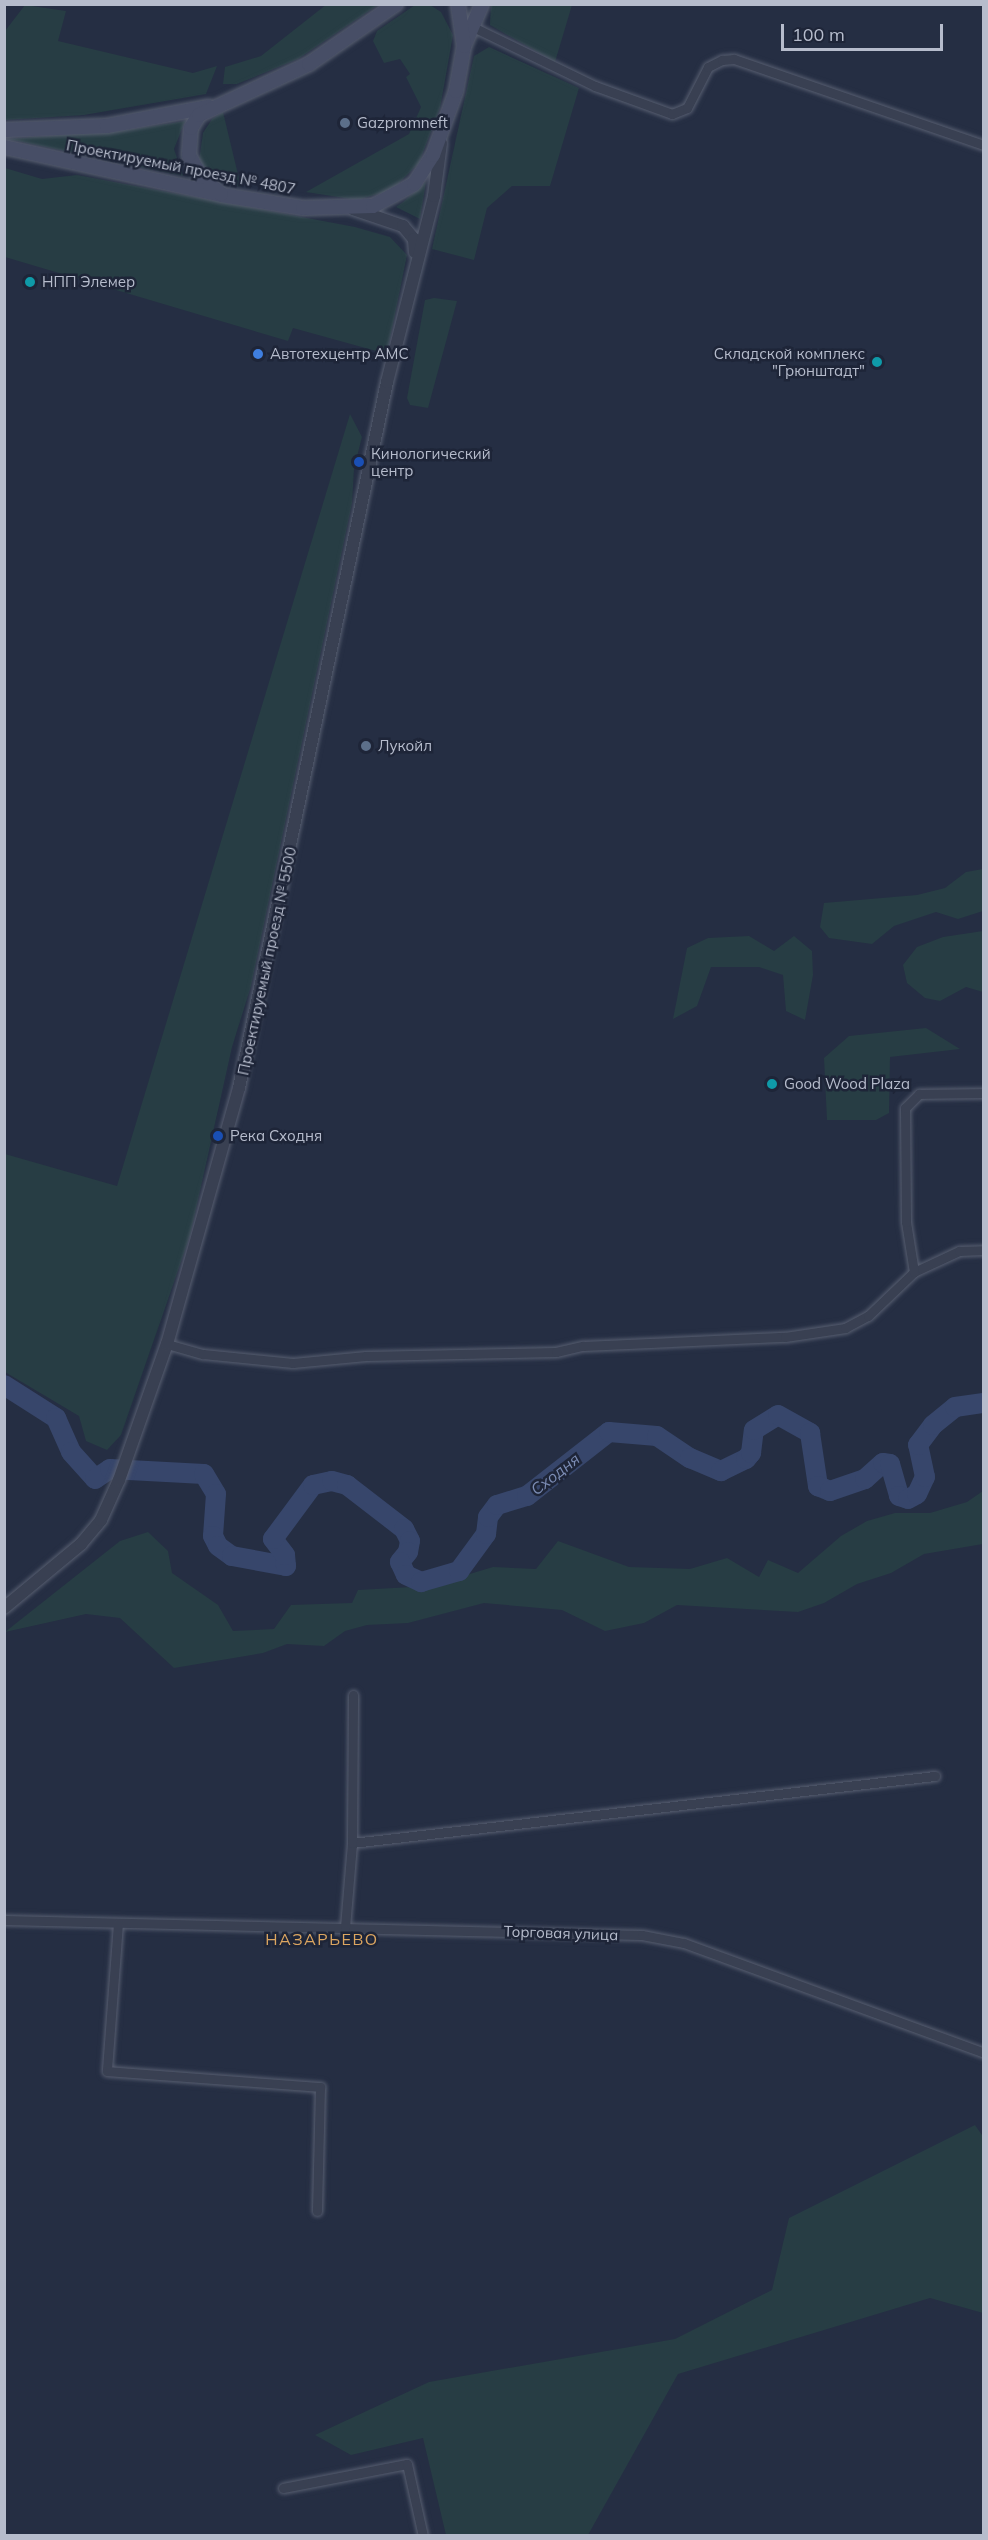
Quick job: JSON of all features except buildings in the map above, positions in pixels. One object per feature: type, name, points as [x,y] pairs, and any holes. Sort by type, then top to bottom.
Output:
[{"type":"main road","points":[[222,195],[201,177],[189,155],[191,128],[210,107],[309,64],[396,4]]},
{"type":"main road","points":[[458,4],[464,46]]},
{"type":"main road","points":[[464,46],[482,4]]},
{"type":"main road","name":"Проектируемый проезд № 4807","points":[[4,147],[222,195],[303,208],[353,209],[388,201],[414,184],[443,130],[456,91],[464,46]]},
{"type":"main road","name":"Проектируемый проезд № 4807","points":[[4,130],[107,126],[210,107]]},
{"type":"street","points":[[473,27],[595,86],[672,114],[687,108],[708,67],[722,60],[734,59],[984,145]]},
{"type":"street","name":"Проектируемый проезд № 5500","points":[[4,1608],[81,1544],[101,1520],[119,1480],[167,1344],[239,1088],[415,261],[434,196],[443,130]]},
{"type":"street","name":"Проектируемый проезд № 5500","points":[[353,209],[404,226],[414,239],[415,261]]},
{"type":"street","points":[[914,1272],[906,1222],[905,1108],[919,1094],[984,1093]]},
{"type":"street","points":[[167,1344],[203,1354],[293,1363],[785,1337],[845,1328],[868,1316],[914,1272],[958,1251],[984,1250]]},
{"type":"street","points":[[345,1927],[352,1843],[353,1695]]},
{"type":"street","points":[[352,1843],[935,1776]]},
{"type":"street","name":"Торговая улица","points":[[4,1920],[118,1923],[151,1920],[642,1935],[684,1943],[984,2053]]},
{"type":"street","points":[[118,1923],[107,2070],[320,2087],[317,2211]]},
{"type":"street","points":[[283,2487],[408,2464],[423,2535]]},
{"type":"shaded area","points":[[327,4],[378,5],[298,59],[237,84],[223,84],[225,67],[261,56]]},
{"type":"shaded area","points":[[25,5],[66,11],[58,41],[193,73],[217,66],[206,94],[84,115],[5,120],[5,31]]},
{"type":"shaded area","points":[[415,5],[430,5],[441,12],[453,35],[440,108],[419,163],[392,190],[357,200],[306,192],[409,134],[421,107],[406,77],[410,74],[400,59],[384,63],[373,41],[377,31]]},
{"type":"shaded area","points":[[491,5],[572,5],[555,62],[490,25]]},
{"type":"shaded area","points":[[489,47],[579,88],[550,186],[512,186],[487,208],[474,260],[432,249],[474,56]]},
{"type":"shaded area","points":[[223,112],[241,187],[218,181],[199,161],[203,133],[212,119]]},
{"type":"shaded area","points":[[185,121],[174,149],[183,176],[8,139],[127,130]]},
{"type":"shaded area","points":[[5,168],[42,179],[77,175],[355,227],[390,237],[407,255],[387,354],[293,328],[288,341],[5,257]]},
{"type":"shaded area","points":[[426,182],[420,219],[396,207],[403,202]]},
{"type":"shaded area","points":[[434,298],[457,301],[428,408],[410,405],[407,398],[425,300]]},
{"type":"shaded area","points":[[350,414],[362,437],[354,469],[352,503],[251,986],[232,1047],[190,1236],[121,1435],[107,1450],[86,1441],[79,1416],[5,1372],[5,1154],[117,1186]]},
{"type":"shaded area","points":[[983,869],[983,911],[958,919],[936,912],[894,926],[872,944],[829,938],[820,927],[824,903],[917,895],[945,888],[966,872]]},
{"type":"shaded area","points":[[983,931],[983,992],[966,987],[940,1001],[925,998],[907,983],[903,965],[917,947],[943,937]]},
{"type":"shaded area","points":[[749,936],[774,951],[794,936],[812,951],[813,975],[805,1020],[786,1011],[783,975],[759,967],[711,967],[697,1006],[673,1019],[687,948],[708,938]]},
{"type":"shaded area","points":[[926,1028],[960,1049],[890,1057],[889,1113],[876,1120],[827,1120],[824,1058],[849,1036]]},
{"type":"shaded area","points":[[983,1491],[983,1544],[924,1554],[891,1573],[857,1584],[824,1603],[798,1612],[677,1605],[644,1623],[605,1631],[562,1610],[484,1603],[408,1623],[367,1625],[345,1631],[324,1646],[287,1644],[263,1653],[174,1668],[120,1618],[86,1614],[5,1632],[120,1541],[148,1532],[168,1551],[172,1573],[218,1605],[233,1631],[274,1629],[291,1605],[352,1603],[358,1590],[430,1586],[493,1567],[536,1569],[558,1541],[629,1567],[690,1569],[727,1558],[759,1577],[768,1560],[798,1573],[841,1536],[867,1521],[895,1513],[930,1513],[967,1502]]},
{"type":"shaded area","points":[[975,2125],[984,2138],[983,2313],[930,2298],[678,2374],[588,2535],[446,2535],[423,2438],[351,2455],[315,2435],[429,2382],[675,2339],[772,2290],[789,2218]]},
{"type":"waterway","name":"Сходня","points":[[4,1385],[56,1418],[71,1452],[95,1479],[110,1469],[204,1474],[216,1494],[213,1536],[218,1546],[232,1556],[286,1566],[285,1555],[273,1539],[313,1485],[332,1481],[347,1485],[404,1529],[410,1541],[408,1552],[400,1562],[406,1575],[421,1582],[459,1571],[486,1534],[488,1517],[497,1505],[527,1496],[609,1432],[657,1436],[690,1458],[721,1471],[746,1459],[751,1453],[754,1430],[778,1415],[810,1433],[818,1486],[830,1491],[865,1479],[883,1463],[890,1464],[899,1496],[908,1499],[917,1494],[925,1477],[918,1445],[933,1425],[955,1407],[984,1403]]},
{"type":"place","name":"Gazpromneft","points":[[345,123]]},
{"type":"place","name":"НПП Элемер","points":[[30,282]]},
{"type":"place","name":"Автотехцентр АМС","points":[[258,354]]},
{"type":"place","name":"Складской комплекс \"Грюнштадт\"","points":[[877,362]]},
{"type":"place","name":"Кинологический центр","points":[[359,462]]},
{"type":"place","name":"Лукойл","points":[[366,746]]},
{"type":"place","name":"Good Wood Plaza","points":[[772,1084]]},
{"type":"place","name":"Река Сходня","points":[[218,1136]]},
{"type":"district","name":"НАЗАРЬЕВО","points":[[322,1939]]}]
